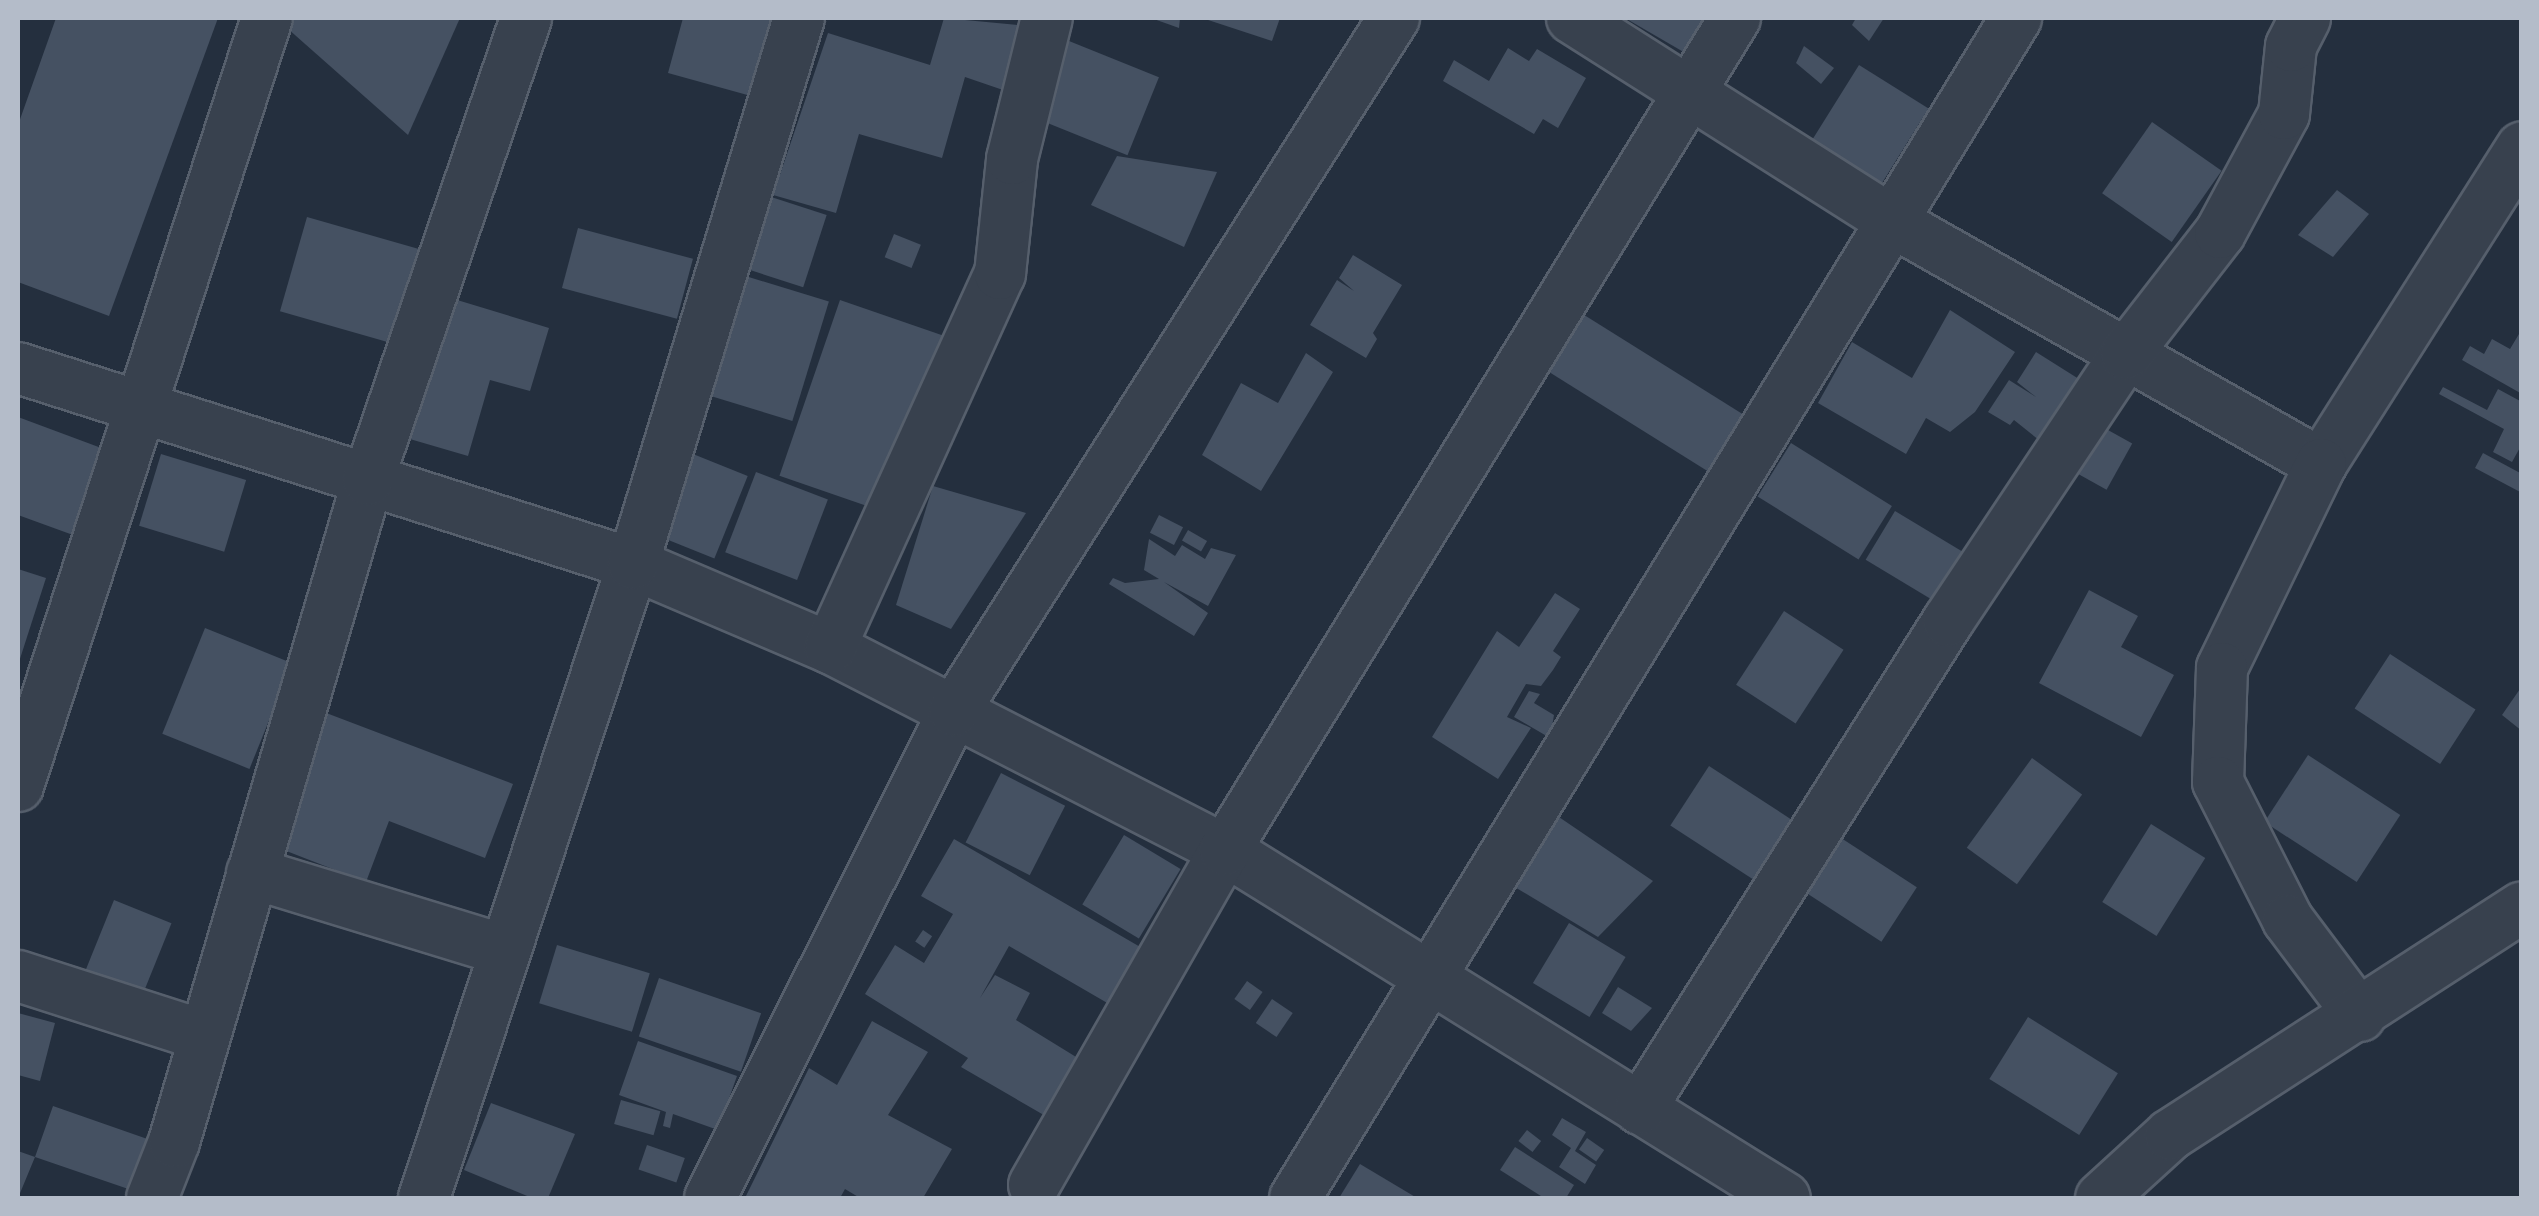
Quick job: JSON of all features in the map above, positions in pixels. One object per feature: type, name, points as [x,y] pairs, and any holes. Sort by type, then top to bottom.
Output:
[{"type":"street","points":[[18,786],[138,406],[267,18]]},
{"type":"street","points":[[152,1198],[204,1036],[368,480],[526,18]]},
{"type":"street","points":[[424,1198],[633,564],[799,18]]},
{"type":"street","points":[[830,648],[1000,274],[1012,159],[1047,18]]},
{"type":"street","points":[[710,1198],[954,711],[1394,18]]},
{"type":"street","points":[[1572,18],[1893,222],[2321,464]]},
{"type":"street","points":[[1034,1185],[1225,850],[1735,18]]},
{"type":"street","points":[[1295,1198],[1426,976],[2016,18]]},
{"type":"street","points":[[1640,1109],[2126,354],[2220,233],[2284,114],[2291,46],[2305,18]]},
{"type":"street","points":[[2360,1016],[2288,920],[2218,782],[2222,668],[2321,464],[2522,147]]},
{"type":"street","points":[[18,368],[633,564],[830,648],[1225,850],[1786,1198]]},
{"type":"street","points":[[252,873],[504,950]]},
{"type":"street","points":[[2101,1198],[2170,1135],[2522,908]]},
{"type":"street","points":[[18,976],[204,1036]]},
{"type":"building","points":[[56,18],[218,18],[109,316],[18,282],[18,125]]},
{"type":"building","points":[[292,18],[460,18],[408,135],[287,28]]},
{"type":"building","points":[[683,18],[772,18],[751,96],[668,73]]},
{"type":"building","points":[[944,18],[1019,25],[1003,90],[965,77],[942,158],[859,134],[836,213],[773,195],[828,33],[930,65]]},
{"type":"building","points":[[1151,18],[1180,18],[1179,28]]},
{"type":"building","points":[[1202,18],[1280,18],[1272,41]]},
{"type":"building","points":[[1625,18],[1708,18],[1687,54]]},
{"type":"building","points":[[1856,18],[1884,18],[1869,41],[1852,25]]},
{"type":"building","points":[[1069,41],[1159,77],[1127,155],[1038,119]]},
{"type":"building","points":[[1804,46],[1834,68],[1821,84],[1796,63]]},
{"type":"building","points":[[1508,48],[1529,61],[1537,49],[1586,78],[1558,128],[1543,119],[1534,134],[1443,81],[1454,60],[1489,81]]},
{"type":"building","points":[[1859,65],[1929,108],[1881,184],[1812,140]]},
{"type":"building","points":[[2152,122],[2222,171],[2172,242],[2102,193]]},
{"type":"building","points":[[1117,156],[1217,172],[1184,247],[1091,205]]},
{"type":"building","points":[[2337,190],[2369,214],[2333,257],[2298,235]]},
{"type":"building","points":[[762,194],[827,215],[803,287],[739,266]]},
{"type":"building","points":[[307,217],[422,250],[395,344],[280,311]]},
{"type":"building","points":[[578,228],[693,259],[677,319],[562,288]]},
{"type":"building","points":[[894,234],[921,245],[912,268],[885,257]]},
{"type":"building","points":[[1353,255],[1402,285],[1373,333],[1377,339],[1366,358],[1310,325],[1337,280],[1354,291],[1339,278]]},
{"type":"building","points":[[739,274],[829,301],[792,421],[702,394]]},
{"type":"building","points":[[444,296],[549,328],[530,391],[490,380],[468,456],[403,437]]},
{"type":"building","points":[[840,300],[949,337],[888,513],[779,476]]},
{"type":"building","points":[[1950,310],[2015,352],[1975,412],[1950,432],[1926,418],[1906,454],[1818,403],[1852,342],[1912,378]]},
{"type":"building","points":[[1581,313],[1749,418],[1713,475],[1545,370]]},
{"type":"building","points":[[2522,329],[2522,394],[2462,360],[2470,346],[2484,354],[2492,339],[2510,349]]},
{"type":"building","points":[[2036,352],[2090,386],[2050,449],[2014,420],[2010,425],[1988,412],[2009,380],[2036,397],[2017,382]]},
{"type":"building","points":[[1306,353],[1333,372],[1261,491],[1202,455],[1241,383],[1278,403]]},
{"type":"building","points":[[2443,387],[2487,410],[2498,389],[2522,402],[2522,444],[2512,462],[2493,452],[2504,429],[2439,394]]},
{"type":"building","points":[[18,417],[104,449],[73,535],[18,515]]},
{"type":"building","points":[[2099,425],[2132,443],[2107,490],[2073,471]]},
{"type":"building","points":[[1791,443],[1892,506],[1859,559],[1758,496]]},
{"type":"building","points":[[2483,453],[2522,474],[2522,493],[2475,468]]},
{"type":"building","points":[[161,454],[246,480],[224,552],[139,526]]},
{"type":"building","points":[[693,454],[748,476],[714,559],[660,537]]},
{"type":"building","points":[[756,472],[828,500],[797,580],[725,552]]},
{"type":"building","points":[[933,486],[1026,513],[951,629],[896,605]]},
{"type":"building","points":[[1895,511],[1976,559],[1946,608],[1866,560]]},
{"type":"building","points":[[1159,515],[1183,527],[1174,545],[1150,533]]},
{"type":"building","points":[[1188,530],[1207,541],[1201,551],[1182,540]]},
{"type":"building","points":[[1149,539],[1175,556],[1182,545],[1205,559],[1211,548],[1236,555],[1208,606],[1164,582],[1208,613],[1194,636],[1109,584],[1113,578],[1125,583],[1159,579],[1144,570]]},
{"type":"building","points":[[18,569],[46,578],[18,665]]},
{"type":"building","points":[[2089,590],[2138,616],[2121,647],[2174,675],[2141,737],[2039,683]]},
{"type":"building","points":[[1555,593],[1580,609],[1553,651],[1561,657],[1553,670],[1541,686],[1526,684],[1507,717],[1531,728],[1498,779],[1432,737],[1497,631],[1519,647]]},
{"type":"building","points":[[1784,611],[1844,650],[1796,723],[1736,685]]},
{"type":"building","points":[[205,628],[292,663],[249,769],[162,734]]},
{"type":"building","points":[[2390,654],[2476,710],[2440,764],[2355,709]]},
{"type":"building","points":[[2522,686],[2522,731],[2502,715]]},
{"type":"building","points":[[1529,691],[1540,694],[1534,703],[1554,715],[1550,738],[1514,717]]},
{"type":"building","points":[[321,711],[513,784],[485,858],[389,821],[366,882],[271,845]]},
{"type":"building","points":[[2308,755],[2400,815],[2357,882],[2264,822]]},
{"type":"building","points":[[2032,758],[2082,794],[2017,884],[1967,848]]},
{"type":"building","points":[[1709,766],[1796,823],[1758,882],[1670,826]]},
{"type":"building","points":[[1001,773],[1065,806],[1030,875],[966,842]]},
{"type":"building","points":[[1556,815],[1653,881],[1598,937],[1508,883]]},
{"type":"building","points":[[2151,824],[2205,858],[2157,936],[2102,902]]},
{"type":"building","points":[[1124,835],[1181,869],[1139,938],[1082,904]]},
{"type":"building","points":[[1838,836],[1917,887],[1881,942],[1803,891]]},
{"type":"building","points":[[954,839],[1142,948],[1109,1004],[1009,946],[980,998],[995,975],[1030,993],[1016,1020],[1081,1060],[1049,1118],[961,1067],[968,1058],[865,994],[895,945],[924,963],[953,914],[921,896]]},
{"type":"building","points":[[114,900],[171,923],[142,996],[85,972]]},
{"type":"building","points":[[1569,923],[1626,957],[1590,1017],[1533,983]]},
{"type":"building","points":[[923,930],[932,936],[924,948],[915,942]]},
{"type":"building","points":[[557,945],[650,973],[632,1032],[539,1003]]},
{"type":"building","points":[[659,978],[761,1013],[741,1072],[639,1037]]},
{"type":"building","points":[[1247,981],[1263,992],[1250,1010],[1234,999]]},
{"type":"building","points":[[1618,987],[1652,1008],[1631,1031],[1602,1013]]},
{"type":"building","points":[[1272,999],[1293,1013],[1277,1037],[1256,1023]]},
{"type":"building","points":[[18,1013],[55,1023],[40,1081],[18,1075]]},
{"type":"building","points":[[2028,1017],[2118,1073],[2079,1135],[1989,1079]]},
{"type":"building","points":[[872,1021],[928,1052],[888,1115],[952,1149],[923,1198],[860,1198],[845,1189],[840,1198],[745,1198],[809,1068],[837,1085]]},
{"type":"building","points":[[638,1041],[737,1076],[718,1130],[673,1114],[670,1128],[663,1126],[666,1112],[619,1095]]},
{"type":"building","points":[[621,1100],[660,1111],[654,1135],[614,1124]]},
{"type":"building","points":[[491,1103],[575,1134],[548,1198],[532,1198],[464,1170]]},
{"type":"building","points":[[53,1106],[156,1142],[140,1193],[35,1157]]},
{"type":"building","points":[[1562,1118],[1586,1132],[1575,1151],[1596,1165],[1585,1184],[1559,1167],[1571,1148],[1552,1135]]},
{"type":"building","points":[[1527,1130],[1541,1141],[1533,1152],[1518,1141]]},
{"type":"building","points":[[1587,1138],[1604,1150],[1596,1162],[1579,1149]]},
{"type":"building","points":[[647,1145],[685,1158],[676,1183],[639,1170]]},
{"type":"building","points":[[1515,1147],[1574,1185],[1566,1198],[1544,1198],[1500,1170]]},
{"type":"building","points":[[18,1151],[35,1157],[18,1198]]},
{"type":"building","points":[[1360,1164],[1417,1198],[1339,1198]]}]
